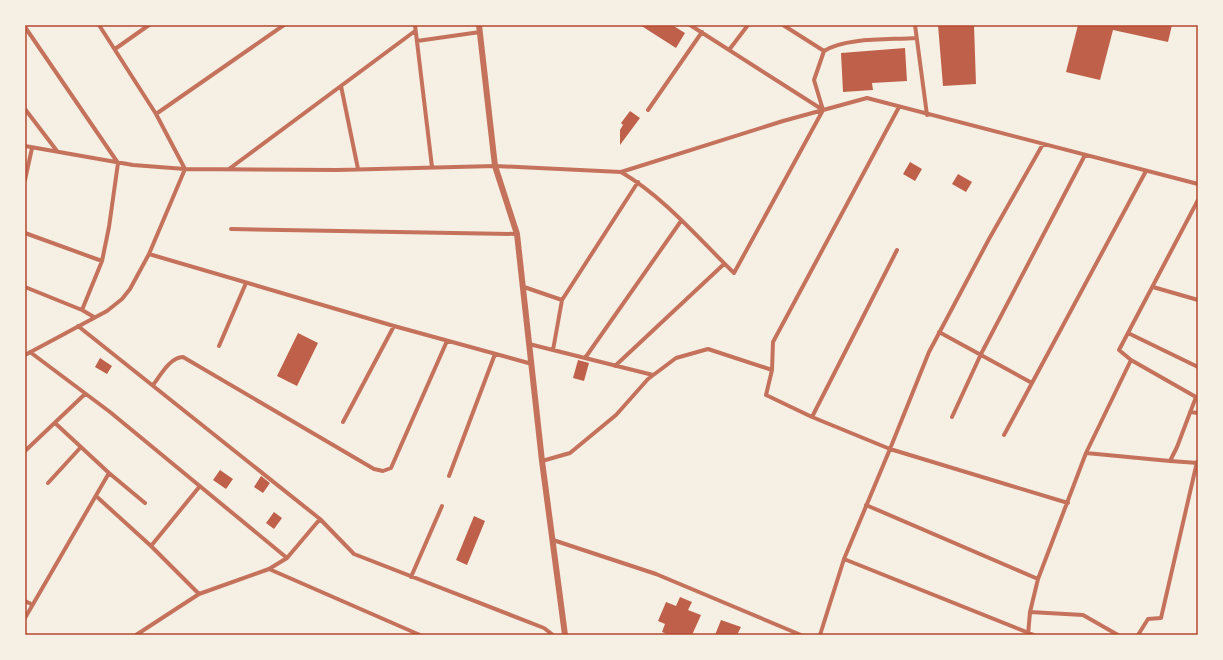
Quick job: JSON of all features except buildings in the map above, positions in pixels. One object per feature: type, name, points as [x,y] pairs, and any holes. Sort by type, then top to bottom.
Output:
[{"type":"street","points":[[25,355],[94,317],[122,299],[130,289],[149,254],[184,169],[156,114],[98,25]]},
{"type":"street","points":[[115,49],[149,25]]},
{"type":"street","points":[[156,114],[284,25]]},
{"type":"street","points":[[415,25],[432,167]]},
{"type":"street","points":[[690,25],[823,110]]},
{"type":"street","points":[[729,50],[748,25]]},
{"type":"street","points":[[783,25],[824,51]]},
{"type":"street","points":[[915,25],[928,115]]},
{"type":"street","points":[[25,27],[118,163],[109,227],[102,261],[82,310]]},
{"type":"street","points":[[417,41],[479,28],[495,166],[517,234],[542,460],[565,635]]},
{"type":"street","points":[[229,169],[416,31]]},
{"type":"street","points":[[648,110],[702,32]]},
{"type":"street","points":[[621,172],[638,182],[681,221],[734,273],[823,110],[814,80],[824,51],[833,46],[860,42],[916,38]]},
{"type":"street","points":[[341,86],[358,169]]},
{"type":"street","points":[[25,146],[118,163],[184,169],[358,169],[495,166],[621,172],[867,98],[1198,184]]},
{"type":"street","points":[[900,107],[773,342],[772,370],[766,395],[812,417],[890,449],[1068,503]]},
{"type":"street","points":[[25,109],[57,152]]},
{"type":"street","points":[[820,635],[844,559],[929,352],[989,239],[1043,144]]},
{"type":"street","points":[[25,180],[32,148]]},
{"type":"street","points":[[952,417],[981,354],[1085,155]]},
{"type":"street","points":[[1004,434],[1146,171]]},
{"type":"street","points":[[553,350],[562,300],[638,182]]},
{"type":"street","points":[[1170,461],[1197,397],[1131,360],[1119,350],[1198,200]]},
{"type":"street","points":[[585,358],[681,221]]},
{"type":"street","points":[[231,229],[517,234]]},
{"type":"street","points":[[25,233],[102,261]]},
{"type":"street","points":[[812,417],[897,250]]},
{"type":"street","points":[[149,254],[394,326],[532,364]]},
{"type":"street","points":[[615,366],[724,264]]},
{"type":"street","points":[[219,346],[246,283]]},
{"type":"street","points":[[25,287],[82,310],[94,317]]},
{"type":"street","points":[[524,287],[562,300]]},
{"type":"street","points":[[1152,287],[1198,300]]},
{"type":"street","points":[[78,326],[320,519],[354,554],[544,628],[554,635]]},
{"type":"street","points":[[343,422],[394,326]]},
{"type":"street","points":[[939,332],[1032,383]]},
{"type":"street","points":[[1128,333],[1198,367]]},
{"type":"street","points":[[153,385],[173,360],[178,357],[183,357],[374,469],[383,471],[391,468],[397,456],[447,341]]},
{"type":"street","points":[[529,344],[653,375]]},
{"type":"street","points":[[542,460],[570,453],[616,415],[653,375],[676,358],[708,349],[772,370]]},
{"type":"street","points":[[30,352],[200,486],[287,558]]},
{"type":"street","points":[[449,476],[494,354]]},
{"type":"street","points":[[1028,634],[1030,612],[1038,579],[1086,453],[1131,360]]},
{"type":"street","points":[[25,451],[85,394]]},
{"type":"street","points":[[1190,412],[1198,413]]},
{"type":"street","points":[[55,423],[108,474],[145,504]]},
{"type":"street","points":[[48,483],[81,447]]},
{"type":"street","points":[[1086,453],[1170,461],[1198,462],[1161,618],[1148,619],[1138,635]]},
{"type":"street","points":[[25,618],[31,604],[108,474]]},
{"type":"street","points":[[151,546],[200,486]]},
{"type":"street","points":[[96,496],[151,546],[199,594]]},
{"type":"street","points":[[866,505],[1038,579]]},
{"type":"street","points":[[411,577],[442,506]]},
{"type":"street","points":[[136,635],[199,594],[269,569],[287,558],[320,519]]},
{"type":"street","points":[[552,540],[656,574],[801,635]]},
{"type":"street","points":[[844,559],[1028,634],[1034,635]]},
{"type":"street","points":[[269,569],[420,635]]},
{"type":"street","points":[[25,601],[31,604]]},
{"type":"street","points":[[1030,612],[1083,615],[1118,635]]}]
